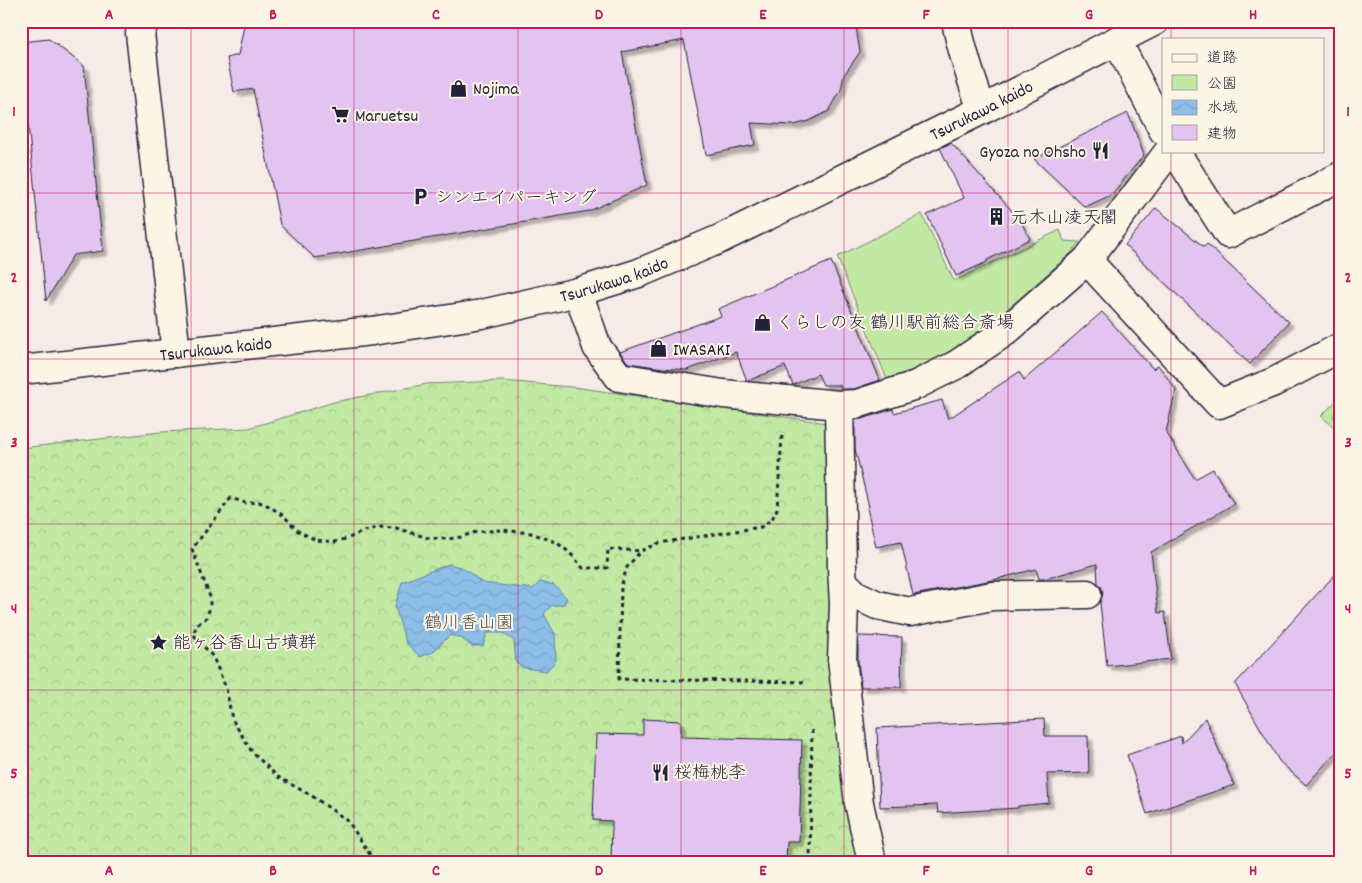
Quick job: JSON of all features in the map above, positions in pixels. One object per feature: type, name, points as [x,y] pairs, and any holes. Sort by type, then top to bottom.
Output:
[{"type":"street","points":[[956,21],[959,37],[982,110]]},
{"type":"street","name":"Tsurukawa kaido","points":[[21,370],[391,328],[482,314],[578,292],[640,272],[720,239],[982,110],[1155,21]]},
{"type":"street","points":[[139,25],[176,353]]},
{"type":"street","points":[[1117,41],[1162,128]]},
{"type":"street","points":[[578,292],[597,347],[619,377],[723,394],[839,405],[857,404],[916,385],[956,365],[1005,332],[1087,260],[1168,152]]},
{"type":"street","points":[[1176,152],[1228,234],[1341,176]]},
{"type":"street","points":[[1087,260],[1219,404],[1274,382],[1341,347]]},
{"type":"street","points":[[839,405],[842,568],[844,583],[842,659],[859,803],[872,862]]},
{"type":"street","points":[[844,583],[856,594],[878,605],[910,612],[992,596],[1087,594]]},
{"type":"path","points":[[785,400],[777,509],[772,519],[762,527],[659,543],[641,551],[627,567],[621,587],[619,679],[812,682]]},
{"type":"path","points":[[373,862],[348,821],[312,796],[278,777],[252,752],[232,719],[226,688],[213,657],[193,634],[198,625],[206,618],[210,608],[210,597],[192,549],[231,498],[246,503],[259,502],[264,504],[284,516],[298,531],[316,540],[335,542],[381,527],[396,528],[428,538],[448,539],[476,532],[501,530],[530,533],[556,542],[570,553],[583,568],[607,568],[608,549],[641,551]]},
{"type":"path","points":[[810,862],[812,727]]},
{"type":"green space","points":[[922,214],[954,281],[1060,230],[1064,241],[1080,242],[1070,254],[997,318],[951,351],[910,371],[887,379],[837,257]]},
{"type":"green space","name":"鶴川香山園","points":[[504,381],[581,388],[827,423],[860,862],[35,862],[21,847],[21,448],[161,432],[249,428],[334,402],[427,384]]},
{"type":"green space","points":[[1341,396],[1341,433],[1321,416]]},
{"type":"water","points":[[449,564],[463,568],[483,583],[533,589],[540,582],[554,585],[567,598],[564,604],[551,606],[544,614],[555,634],[556,661],[546,671],[524,668],[516,663],[514,641],[503,633],[487,633],[483,646],[472,646],[461,638],[450,635],[433,652],[420,657],[406,643],[395,607],[402,582]]},
{"type":"building","points":[[245,21],[855,21],[860,52],[844,75],[841,90],[829,111],[809,121],[794,125],[751,123],[755,145],[706,155],[684,40],[622,52],[647,185],[589,211],[315,258],[280,225],[253,89],[234,92],[227,58],[238,55]]},
{"type":"building","points":[[49,39],[84,66],[103,251],[73,255],[46,301],[21,42]]},
{"type":"building","points":[[1128,113],[1144,155],[1111,195],[1085,207],[1034,159]]},
{"type":"building","points":[[951,143],[1020,220],[1030,239],[956,276],[927,215],[964,198],[940,148]]},
{"type":"building","points":[[1156,208],[1204,247],[1207,244],[1289,322],[1250,364],[1125,245]]},
{"type":"building","points":[[831,261],[880,380],[854,389],[841,389],[840,385],[823,385],[818,374],[793,385],[785,366],[747,381],[736,352],[687,370],[628,363],[620,352],[721,316],[718,309]]},
{"type":"building","points":[[1102,312],[1153,369],[1158,365],[1176,390],[1166,432],[1195,479],[1213,469],[1234,504],[1151,552],[1158,613],[1165,612],[1171,659],[1107,666],[1100,603],[1103,593],[1101,586],[1098,584],[1097,564],[1044,579],[1039,579],[1036,569],[993,580],[913,595],[901,542],[876,547],[867,508],[869,507],[855,449],[855,420],[893,409],[894,413],[942,400],[948,419],[1019,372],[1024,380]]},
{"type":"building","points":[[1341,568],[1341,747],[1306,785],[1279,761],[1235,684]]},
{"type":"building","points":[[858,636],[902,637],[901,687],[861,687]]},
{"type":"building","points":[[1205,718],[1234,785],[1147,814],[1127,755],[1181,736],[1182,743]]},
{"type":"building","points":[[643,719],[681,721],[681,737],[802,740],[799,842],[787,842],[786,862],[611,862],[612,821],[593,820],[596,734],[643,735]]},
{"type":"building","points":[[1044,719],[1045,736],[1088,736],[1089,773],[1047,774],[1049,803],[1018,806],[1018,808],[938,813],[937,805],[880,807],[877,728]]},
{"type":"place","name":"Nojima","points":[[459,88]]},
{"type":"place","name":"Maruetsu","points":[[341,115]]},
{"type":"place","name":"Gyoza no Ohsho","points":[[1100,151]]},
{"type":"place","name":"シンエイパーキング","points":[[421,197]]},
{"type":"place","name":"元木山凌天閣","points":[[996,217]]},
{"type":"place","name":"くらしの友 鶴川駅前総合斎場","points":[[762,322]]},
{"type":"place","name":"IWASAKI","points":[[659,349]]},
{"type":"place","name":"能ヶ谷香山古墳群","points":[[159,642]]},
{"type":"place","name":"桜梅桃李","points":[[660,772]]}]
